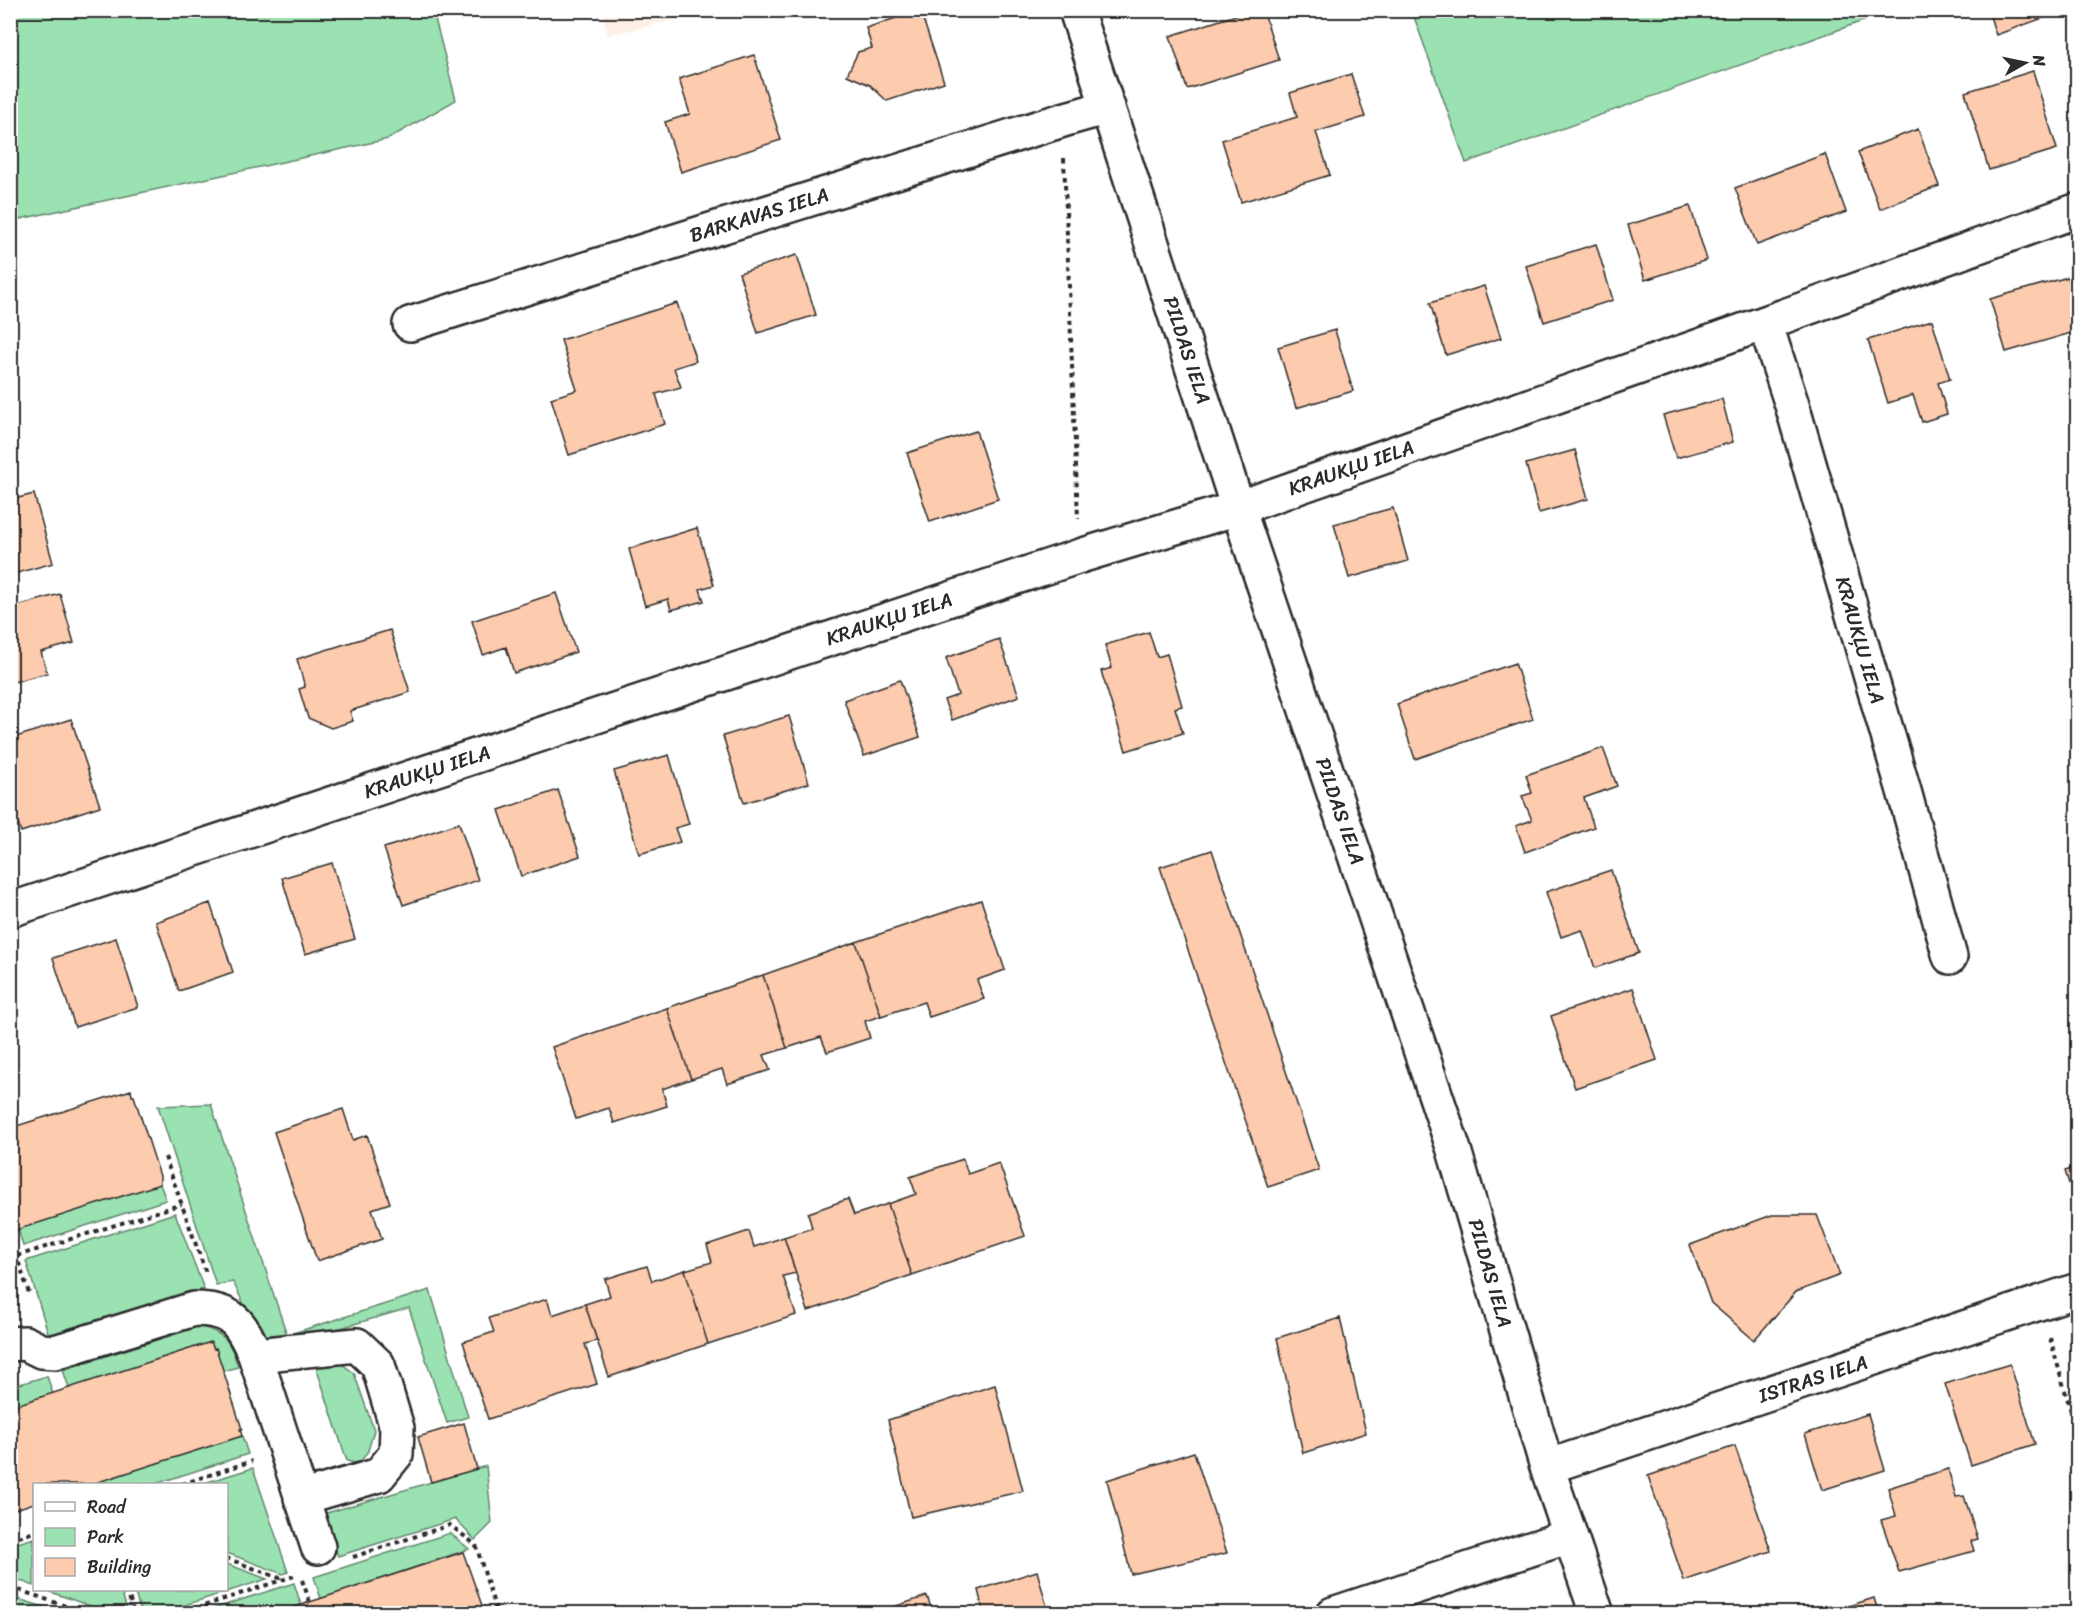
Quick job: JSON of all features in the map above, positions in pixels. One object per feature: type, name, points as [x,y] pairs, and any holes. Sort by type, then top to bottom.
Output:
[{"type":"street","name":"PILDAS IELA","points":[[1076,10],[1238,508],[1454,1150],[1547,1467],[1597,1614]]},
{"type":"street","name":"BARKAVAS IELA","points":[[410,324],[1108,107]]},
{"type":"street","name":"KRAUKĻU IELA","points":[[10,910],[1080,556],[1238,508],[1766,323],[2078,210]]},
{"type":"street","name":"KRAUKĻU IELA","points":[[1766,323],[1792,405],[1950,957]]},
{"type":"street","name":"ISTRAS IELA","points":[[1547,1467],[2078,1290]]},
{"type":"street","points":[[10,1344],[25,1343],[40,1352],[55,1352],[194,1309],[213,1309],[231,1317],[246,1333],[301,1498],[330,1554]]},
{"type":"street","points":[[255,1355],[357,1345],[378,1365],[397,1428],[396,1454],[379,1475],[301,1498]]},
{"type":"street","points":[[1333,1614],[1570,1536]]},
{"type":"path","points":[[1066,119],[1064,152],[1080,556]]},
{"type":"path","points":[[165,1157],[211,1288],[213,1309]]},
{"type":"path","points":[[17,1256],[182,1204]]},
{"type":"path","points":[[10,1237],[29,1293]]},
{"type":"path","points":[[2040,1303],[2078,1436]]},
{"type":"path","points":[[188,1483],[258,1459]]},
{"type":"path","points":[[330,1554],[450,1525],[476,1545],[497,1614]]},
{"type":"path","points":[[10,1539],[33,1532]]},
{"type":"path","points":[[228,1559],[283,1580]]},
{"type":"path","points":[[179,1614],[299,1574],[310,1602]]},
{"type":"path","points":[[10,1587],[89,1614]]},
{"type":"path","points":[[127,1591],[134,1614]]},
{"type":"shaded area","points":[[602,10],[712,11],[608,35]]},
{"type":"green space","points":[[1412,10],[1891,11],[1466,163]]},
{"type":"green space","points":[[10,11],[433,11],[456,100],[388,139],[11,221]]},
{"type":"green space","points":[[211,1104],[287,1335],[430,1290],[468,1417],[447,1423],[409,1308],[293,1342],[260,1337],[233,1282],[216,1285],[158,1106]]},
{"type":"green space","points":[[160,1184],[166,1200],[23,1246],[18,1229]]},
{"type":"green space","points":[[175,1213],[204,1289],[50,1339],[26,1261]]},
{"type":"green space","points":[[199,1326],[216,1332],[226,1339],[238,1367],[223,1371],[215,1348],[69,1388],[63,1370]]},
{"type":"green space","points":[[324,1359],[335,1359],[354,1373],[374,1430],[368,1451],[359,1464],[347,1461],[316,1367]]},
{"type":"green space","points":[[47,1376],[53,1394],[11,1407],[10,1387]]},
{"type":"green space","points":[[242,1436],[248,1454],[158,1483],[102,1483],[101,1481]]},
{"type":"green space","points":[[486,1466],[492,1523],[475,1540],[455,1519],[338,1556],[323,1514]]},
{"type":"green space","points":[[253,1468],[288,1572],[283,1574],[228,1553],[228,1483],[204,1483]]},
{"type":"green space","points":[[450,1533],[469,1549],[321,1599],[314,1577]]},
{"type":"green space","points":[[33,1538],[33,1586],[10,1577],[11,1545]]},
{"type":"green space","points":[[228,1564],[267,1579],[160,1613],[141,1613],[134,1591],[228,1591]]},
{"type":"green space","points":[[294,1583],[301,1605],[275,1613],[200,1613]]},
{"type":"green space","points":[[48,1591],[121,1591],[128,1613],[110,1613]]},
{"type":"green space","points":[[11,1597],[65,1613],[11,1613]]},
{"type":"building","points":[[920,10],[944,82],[887,101],[870,85],[847,75],[858,52],[872,48],[866,28]]},
{"type":"building","points":[[1252,10],[1263,10],[1279,60],[1187,89],[1170,36]]},
{"type":"building","points":[[1988,10],[2065,10],[1996,35]]},
{"type":"building","points":[[754,55],[781,140],[681,172],[665,122],[690,114],[679,79]]},
{"type":"building","points":[[2033,71],[2057,149],[1989,170],[1965,92]]},
{"type":"building","points":[[1351,74],[1365,117],[1316,132],[1330,175],[1241,202],[1222,140],[1297,117],[1290,93]]},
{"type":"building","points":[[1918,129],[1939,186],[1880,209],[1858,152]]},
{"type":"building","points":[[1825,154],[1846,212],[1757,245],[1735,188]]},
{"type":"building","points":[[1690,206],[1707,260],[1645,280],[1628,225]]},
{"type":"building","points":[[1596,244],[1613,300],[1544,322],[1526,266]]},
{"type":"building","points":[[797,255],[816,315],[758,333],[739,273]]},
{"type":"building","points":[[2068,277],[2078,309],[2078,331],[2006,352],[1990,299]]},
{"type":"building","points":[[1484,286],[1501,338],[1446,355],[1430,303]]},
{"type":"building","points":[[677,303],[696,361],[674,368],[681,387],[656,394],[665,424],[569,455],[551,398],[577,390],[561,340]]},
{"type":"building","points":[[1932,320],[1950,379],[1938,383],[1947,414],[1922,422],[1913,395],[1888,403],[1868,340]]},
{"type":"building","points":[[1335,330],[1353,391],[1296,408],[1278,347]]},
{"type":"building","points":[[1722,399],[1733,442],[1676,458],[1663,415]]},
{"type":"building","points":[[976,431],[998,499],[930,522],[907,453]]},
{"type":"building","points":[[1575,450],[1588,499],[1539,513],[1526,464]]},
{"type":"building","points":[[34,494],[53,563],[10,575],[10,500]]},
{"type":"building","points":[[1393,508],[1408,561],[1349,578],[1334,524]]},
{"type":"building","points":[[697,528],[714,585],[700,589],[704,601],[671,610],[668,599],[645,606],[629,549]]},
{"type":"building","points":[[556,593],[576,652],[514,673],[506,647],[483,655],[472,621]]},
{"type":"building","points":[[60,594],[74,643],[41,652],[47,673],[10,683],[10,608]]},
{"type":"building","points":[[390,630],[410,692],[350,711],[353,721],[331,728],[308,718],[299,689],[305,687],[297,659]]},
{"type":"building","points":[[1149,632],[1157,657],[1167,654],[1182,706],[1175,708],[1183,733],[1126,751],[1101,671],[1112,668],[1105,645]]},
{"type":"building","points":[[999,639],[1019,696],[952,720],[944,700],[958,695],[946,658]]},
{"type":"building","points":[[1515,663],[1533,719],[1415,759],[1397,704]]},
{"type":"building","points":[[900,680],[920,737],[864,756],[844,700]]},
{"type":"building","points":[[789,716],[809,783],[744,803],[723,736]]},
{"type":"building","points":[[71,719],[100,806],[21,832],[10,801],[10,739]]},
{"type":"building","points":[[1603,748],[1617,786],[1584,798],[1594,827],[1525,852],[1516,826],[1532,820],[1522,796],[1532,793],[1526,775]]},
{"type":"building","points":[[669,755],[689,824],[675,828],[680,842],[639,854],[614,771]]},
{"type":"building","points":[[558,790],[580,856],[521,876],[499,810]]},
{"type":"building","points":[[459,823],[478,880],[403,905],[384,848]]},
{"type":"building","points":[[1212,850],[1319,1170],[1268,1187],[1160,867]]},
{"type":"building","points":[[332,863],[355,939],[305,954],[282,878]]},
{"type":"building","points":[[1611,870],[1639,953],[1595,968],[1582,930],[1561,937],[1546,892]]},
{"type":"building","points":[[981,900],[1005,970],[977,980],[984,999],[929,1017],[924,1002],[881,1016],[856,942]]},
{"type":"building","points":[[210,903],[233,972],[179,991],[156,922]]},
{"type":"building","points":[[116,938],[138,1007],[75,1027],[53,958]]},
{"type":"building","points":[[856,942],[881,1016],[865,1021],[870,1038],[827,1052],[821,1037],[787,1048],[763,975]]},
{"type":"building","points":[[763,975],[787,1048],[764,1055],[770,1070],[727,1084],[722,1069],[691,1079],[667,1008]]},
{"type":"building","points":[[1633,988],[1657,1060],[1575,1088],[1551,1016]]},
{"type":"building","points":[[667,1008],[691,1079],[662,1089],[667,1106],[614,1123],[609,1108],[576,1119],[552,1047]]},
{"type":"building","points":[[131,1090],[160,1176],[160,1184],[10,1232],[10,1128]]},
{"type":"building","points":[[343,1109],[353,1140],[367,1135],[390,1203],[372,1209],[382,1239],[317,1261],[274,1132]]},
{"type":"building","points":[[963,1159],[968,1174],[999,1163],[1025,1236],[912,1275],[888,1204],[916,1194],[910,1177]]},
{"type":"building","points":[[2078,1167],[2078,1212],[2065,1171]]},
{"type":"building","points":[[848,1199],[854,1215],[888,1204],[912,1275],[808,1311],[784,1237],[812,1228],[808,1213]]},
{"type":"building","points":[[1772,1215],[1817,1215],[1840,1275],[1796,1292],[1754,1340],[1711,1303],[1690,1245]]},
{"type":"building","points":[[749,1231],[754,1247],[784,1237],[796,1273],[783,1276],[796,1315],[708,1344],[685,1270],[712,1262],[707,1245]]},
{"type":"building","points":[[647,1266],[652,1281],[685,1270],[708,1344],[609,1377],[585,1304],[610,1296],[605,1279]]},
{"type":"building","points":[[547,1299],[552,1315],[585,1304],[597,1341],[585,1344],[597,1384],[488,1419],[463,1342],[494,1332],[489,1318]]},
{"type":"building","points":[[1340,1318],[1366,1433],[1303,1453],[1277,1338]]},
{"type":"building","points":[[211,1342],[214,1349],[216,1348],[242,1429],[240,1429],[242,1436],[95,1483],[33,1483],[33,1503],[10,1511],[10,1407]]},
{"type":"building","points":[[2010,1364],[2035,1444],[1971,1465],[1945,1384]]},
{"type":"building","points":[[995,1385],[1023,1491],[911,1517],[888,1420]]},
{"type":"building","points":[[1868,1414],[1885,1470],[1822,1490],[1805,1434]]},
{"type":"building","points":[[464,1423],[477,1469],[431,1482],[418,1437]]},
{"type":"building","points":[[1735,1446],[1771,1551],[1684,1581],[1648,1476]]},
{"type":"building","points":[[1194,1452],[1227,1553],[1131,1574],[1107,1480]]},
{"type":"building","points":[[1948,1469],[1956,1497],[1964,1496],[1978,1539],[1971,1541],[1974,1551],[1899,1572],[1881,1520],[1896,1516],[1888,1488]]},
{"type":"building","points":[[463,1552],[485,1614],[275,1614],[310,1602]]},
{"type":"building","points":[[1037,1571],[1049,1614],[984,1614],[978,1590]]},
{"type":"building","points":[[927,1596],[933,1614],[872,1614]]},
{"type":"building","points":[[1874,1598],[1879,1614],[1823,1614]]}]
